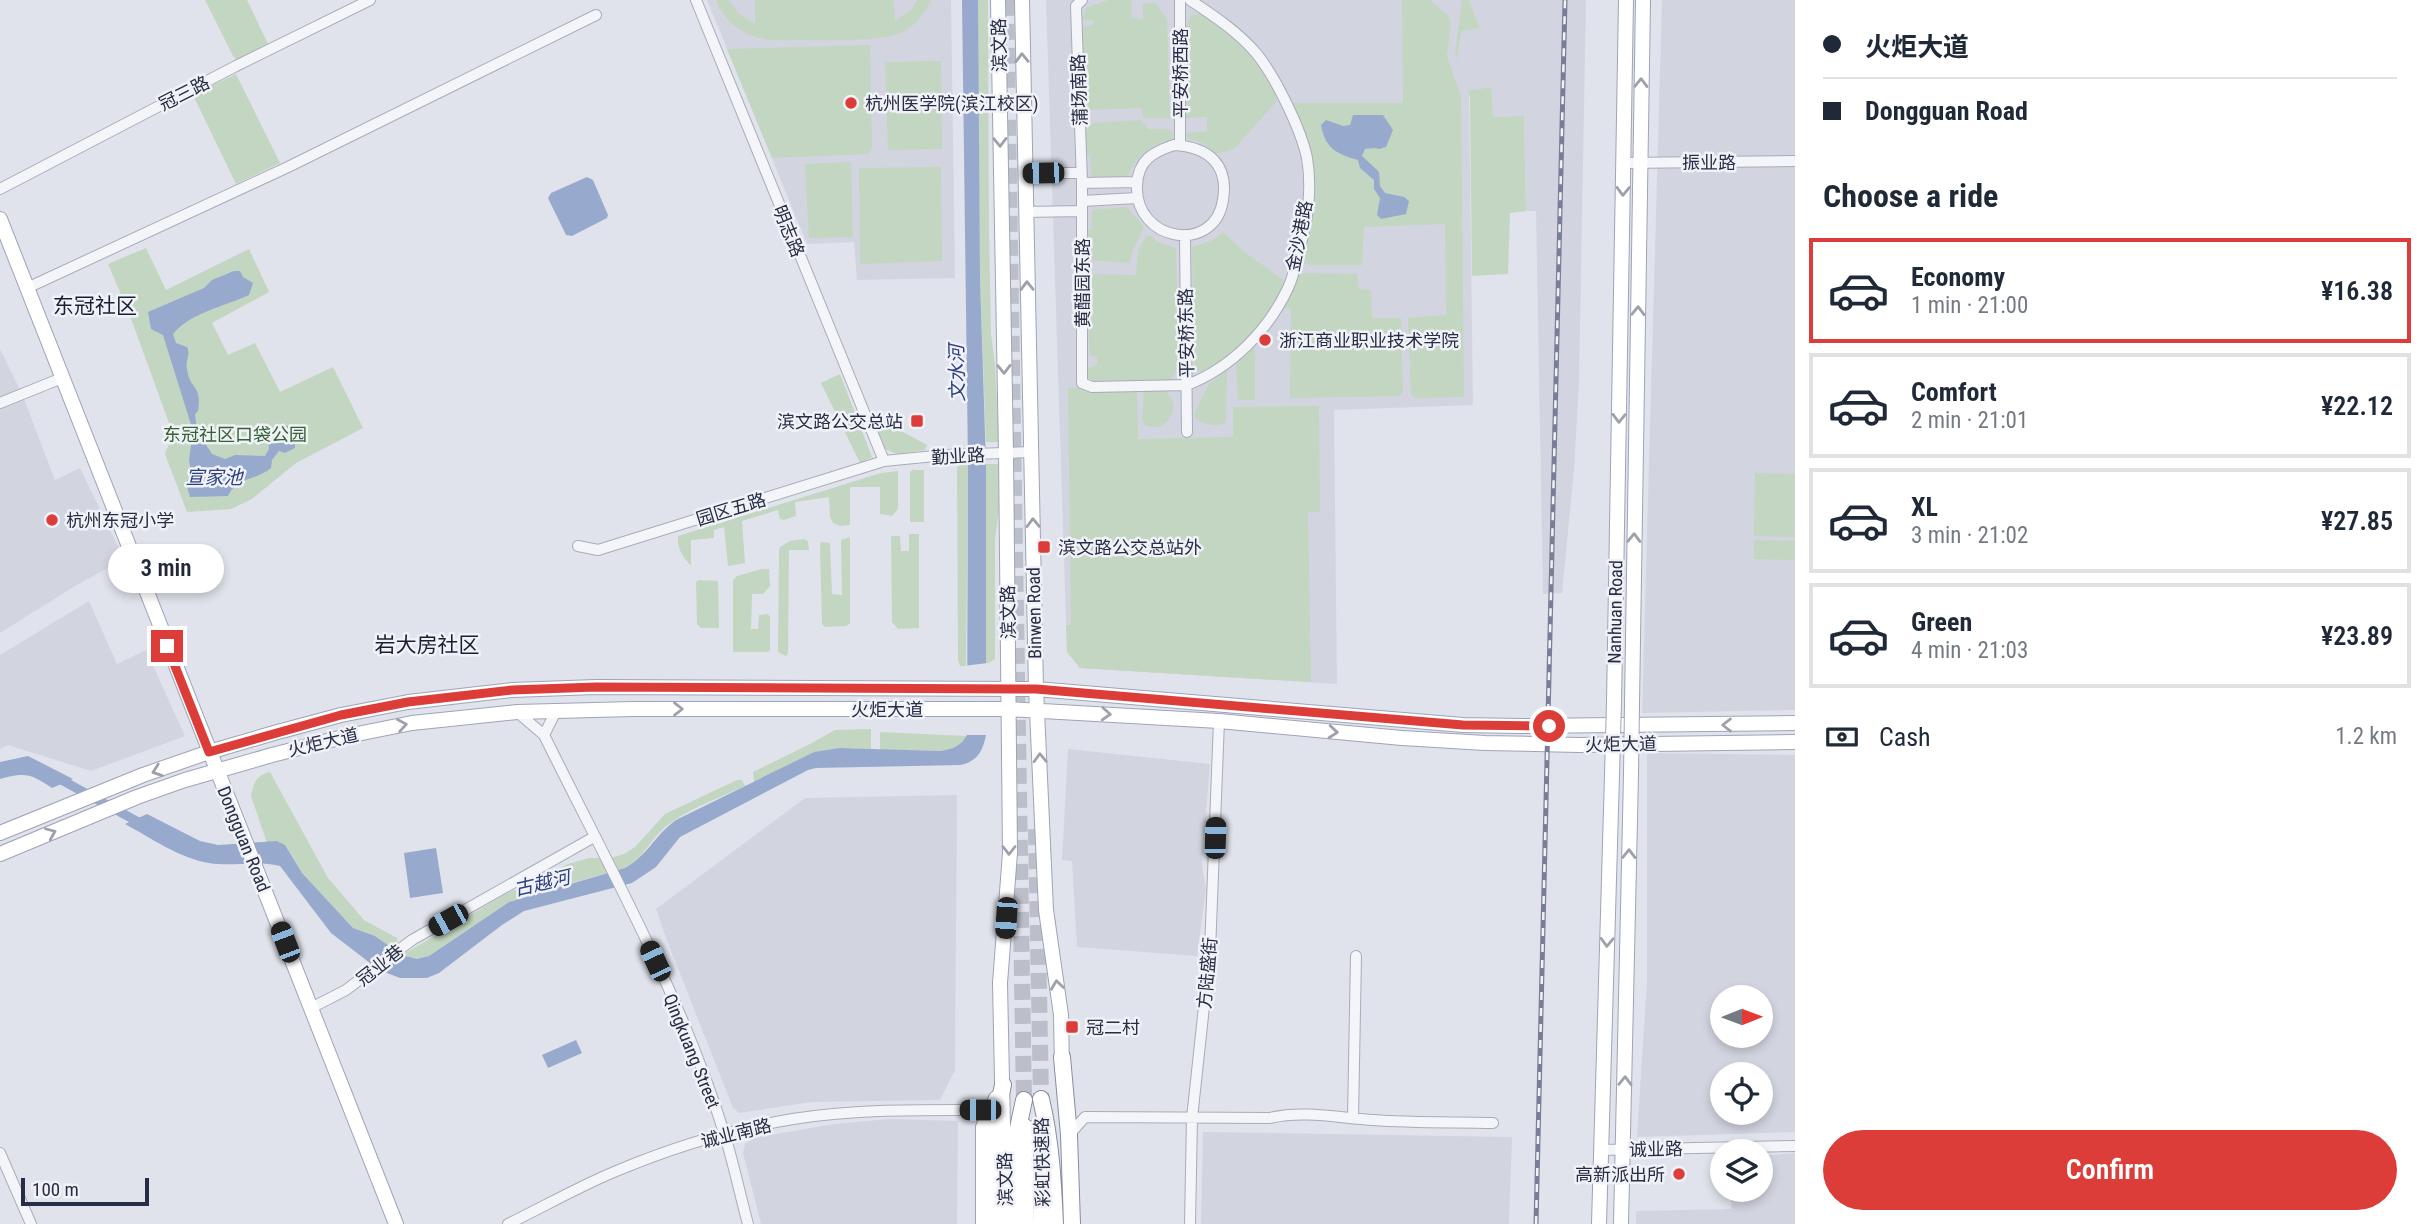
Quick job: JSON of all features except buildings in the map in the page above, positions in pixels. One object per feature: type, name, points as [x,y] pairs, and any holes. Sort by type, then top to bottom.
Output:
[{"type":"highway","points":[[1062,1057],[1069,1135],[1072,1224]]},
{"type":"highway","points":[[991,1224],[989,1172],[1000,1090]]},
{"type":"highway","name":"彩虹快速路","points":[[1042,1224],[1041,1099],[1053,1170],[1055,1224]]},
{"type":"highway","name":"彩虹快速路","points":[[1014,1224],[1014,1147],[1024,1100],[1026,1224]]},
{"type":"main road","name":"滨文路","points":[[998,0],[1000,453],[1009,689],[1007,709],[1010,853],[1000,983],[1000,1090],[1005,1224]]},
{"type":"main road","name":"Binwen Road","points":[[1021,0],[1036,689],[1046,910],[1060,1004],[1065,1224]]},
{"type":"main road","name":"Nanhuan Road","points":[[1600,1224],[1614,702],[1626,0]]},
{"type":"main road","name":"Nanhuan Road","points":[[1621,1224],[1643,0]]},
{"type":"main road","name":"Dongguan Road","points":[[0,219],[396,1224]]},
{"type":"main road","name":"火炬大道","points":[[0,833],[105,790],[209,752],[341,715],[420,701],[512,690],[634,687],[960,687],[1036,689],[1463,725],[1795,723]]},
{"type":"main road","points":[[633,709],[638,700],[634,687]]},
{"type":"main road","name":"火炬大道","points":[[0,854],[137,797],[306,745],[378,729],[453,718],[557,709],[992,708],[1219,721],[1485,743],[1580,745],[1795,742]]},
{"type":"main road","points":[[983,1224],[982,1116],[1000,1090]]},
{"type":"street","name":"冠三路","points":[[0,189],[236,66],[370,0]]},
{"type":"street","name":"明志路","points":[[696,0],[884,461]]},
{"type":"street","name":"蒲场南路","points":[[1082,0],[1076,6],[1082,178]]},
{"type":"street","name":"平安桥西路","points":[[1180,0],[1180,145]]},
{"type":"street","name":"金沙港路","points":[[1187,385],[1201,380],[1237,355],[1254,339],[1277,306],[1289,287],[1304,234],[1308,201],[1307,158],[1278,87],[1257,55],[1234,30],[1190,0]]},
{"type":"street","points":[[27,288],[288,167],[596,15]]},
{"type":"street","points":[[1194,146],[1214,159],[1221,171],[1223,202],[1210,228],[1185,235],[1158,228],[1149,222],[1141,212],[1137,198],[1137,182],[1145,159],[1165,148],[1194,146]]},
{"type":"street","name":"振业路","points":[[1623,163],[1795,161]]},
{"type":"street","points":[[1024,173],[1137,182]]},
{"type":"street","name":"黄醋园东路","points":[[1082,178],[1082,383],[1093,387],[1187,385]]},
{"type":"street","points":[[1025,212],[1137,198]]},
{"type":"street","name":"平安桥东路","points":[[1185,235],[1187,432]]},
{"type":"street","points":[[0,403],[62,378]]},
{"type":"street","name":"勤业路","points":[[884,461],[1031,452]]},
{"type":"street","name":"园区五路","points":[[578,546],[598,550],[884,461]]},
{"type":"street","points":[[544,734],[557,709]]},
{"type":"street","name":"Qingkuang Street","points":[[517,712],[544,734],[688,1036],[724,1134],[748,1224]]},
{"type":"street","name":"方陆盛街","points":[[1190,1224],[1192,1118],[1210,951],[1219,721]]},
{"type":"street","name":"冠业巷","points":[[311,1009],[346,990],[412,940],[594,837]]},
{"type":"street","points":[[1353,1118],[1356,956]]},
{"type":"street","points":[[1066,1099],[1079,1107],[1085,1116]]},
{"type":"street","name":"诚业南路","points":[[508,1224],[611,1173],[724,1134],[794,1119],[881,1110],[982,1116]]},
{"type":"street","points":[[1085,1116],[1270,1118],[1283,1115],[1493,1123]]},
{"type":"street","points":[[1069,1135],[1085,1116]]},
{"type":"street","name":"诚业路","points":[[1601,1150],[1795,1146]]},
{"type":"street","points":[[0,1153],[31,1224]]},
{"type":"shaded area","name":"杭州医学院(滨江校区)","points":[[707,0],[951,0],[955,278],[857,280],[854,242],[807,244]]},
{"type":"shaded area","name":"浙江商业职业技术学院","points":[[1046,0],[1465,0],[1480,28],[1469,0],[1586,0],[1579,383],[1562,593],[1543,594],[1536,211],[1526,211],[1524,117],[1493,117],[1490,87],[1469,92],[1473,405],[1334,410],[1337,684],[1080,668],[1067,652]]},
{"type":"shaded area","points":[[1662,0],[1795,0],[1795,710],[1642,713]]},
{"type":"shaded area","name":"杭州东冠小学","points":[[0,349],[22,394],[55,480],[80,468],[124,559],[0,633]]},
{"type":"shaded area","points":[[89,601],[117,664],[146,650],[185,736],[91,771],[8,745],[0,749],[0,655]]},
{"type":"shaded area","points":[[1068,749],[1210,764],[1202,866],[1206,889],[1197,956],[1077,947],[1072,861],[1062,860]]},
{"type":"shaded area","points":[[1647,753],[1795,755],[1795,1132],[1637,1137],[1647,981]]},
{"type":"shaded area","points":[[957,795],[955,1070],[940,1100],[812,1102],[739,1113],[733,1108],[656,909],[805,798]]},
{"type":"shaded area","points":[[889,1119],[958,1121],[957,1224],[761,1224],[743,1153],[745,1144],[753,1138],[834,1124]]},
{"type":"shaded area","points":[[1203,1132],[1512,1137],[1509,1224],[1201,1224]]},
{"type":"shaded area","points":[[1795,1153],[1795,1224],[1636,1224],[1636,1211],[1731,1209],[1731,1202],[1773,1202],[1773,1155]]},
{"type":"green space","points":[[205,0],[247,0],[268,44],[237,60]]},
{"type":"green space","points":[[716,0],[729,0],[738,13],[755,24],[755,0],[894,0],[895,21],[911,10],[917,0],[931,0],[912,26],[892,36],[859,40],[773,40],[738,29],[725,17]]},
{"type":"green space","points":[[977,0],[988,0],[991,334],[999,442],[986,442],[980,280]]},
{"type":"green space","points":[[1109,0],[1131,0],[1132,18],[1143,19],[1143,4],[1155,3],[1167,19],[1170,118],[1144,118],[1141,108],[1088,110],[1083,104],[1082,30],[1085,26],[1093,25],[1093,20],[1082,20],[1087,7]]},
{"type":"green space","points":[[1402,0],[1430,0],[1448,16],[1451,23],[1447,56],[1461,97],[1464,397],[1416,398],[1411,395],[1408,318],[1446,315],[1445,224],[1364,227],[1362,265],[1311,265],[1303,263],[1300,257],[1312,214],[1314,182],[1309,154],[1288,103],[1403,103]]},
{"type":"green space","points":[[1462,0],[1469,0],[1480,28],[1461,31],[1457,58],[1468,91],[1491,87],[1493,117],[1524,116],[1526,211],[1510,213],[1508,274],[1472,276],[1470,97],[1455,53]]},
{"type":"green space","points":[[1200,14],[1224,27],[1247,50],[1266,76],[1277,101],[1234,149],[1215,154],[1204,144],[1187,138],[1187,133],[1207,131],[1207,117],[1186,118],[1185,30],[1191,15]]},
{"type":"green space","points":[[870,45],[872,147],[869,154],[772,158],[727,49]]},
{"type":"green space","points":[[941,61],[942,149],[888,150],[885,62]]},
{"type":"green space","points":[[236,74],[280,163],[236,184],[193,95]]},
{"type":"green space","points":[[1141,120],[1149,129],[1173,132],[1173,139],[1144,153],[1134,164],[1128,179],[1091,176],[1085,133],[1092,123]]},
{"type":"green space","points":[[851,162],[853,237],[809,238],[805,164]]},
{"type":"green space","points":[[941,167],[942,261],[860,264],[859,168]]},
{"type":"green space","points":[[1127,207],[1144,227],[1132,252],[1130,263],[1088,260],[1088,231],[1091,230],[1092,210]]},
{"type":"green space","points":[[1223,232],[1242,250],[1286,282],[1277,302],[1253,336],[1205,372],[1197,370],[1194,364],[1192,247],[1213,240]]},
{"type":"green space","points":[[1147,236],[1176,248],[1179,367],[1170,380],[1098,384],[1086,377],[1087,368],[1097,365],[1097,357],[1090,355],[1089,350],[1088,278],[1094,274],[1136,275],[1138,250]]},
{"type":"green space","name":"东冠社区口袋公园","points":[[146,248],[166,290],[249,249],[269,292],[212,323],[228,355],[255,343],[280,392],[333,367],[363,428],[296,463],[252,499],[231,509],[187,512],[165,454],[173,434],[129,313],[108,264]]},
{"type":"green space","points":[[1297,273],[1357,274],[1359,289],[1371,290],[1372,318],[1401,318],[1403,392],[1400,396],[1290,398],[1291,308],[1282,308]]},
{"type":"green space","points":[[1253,349],[1255,400],[1238,400],[1236,364]]},
{"type":"green space","points":[[1227,370],[1226,422],[1211,425],[1196,419],[1194,414],[1209,384]]},
{"type":"green space","points":[[840,374],[872,457],[860,463],[821,383]]},
{"type":"green space","points":[[1137,387],[1138,439],[1233,437],[1233,407],[1319,406],[1320,512],[1308,512],[1311,682],[1080,668],[1067,652],[1066,625],[1071,625],[1068,388]]},
{"type":"green space","points":[[1144,391],[1166,391],[1172,401],[1172,414],[1161,427],[1146,426],[1142,420]]},
{"type":"green space","points":[[883,421],[927,445],[925,450],[897,454],[885,449],[875,426]]},
{"type":"green space","points":[[968,464],[966,666],[960,666],[958,660],[957,467]]},
{"type":"green space","points":[[986,464],[998,464],[999,509],[995,539],[995,659],[985,665]]},
{"type":"green space","points":[[912,470],[924,470],[924,522],[910,522]]},
{"type":"green space","points":[[898,471],[898,509],[892,516],[880,514],[880,487],[850,487],[850,525],[840,526],[833,523],[829,497],[795,502],[796,516],[784,520],[780,519],[778,510],[742,521],[745,563],[728,566],[724,527],[714,530],[714,538],[691,540],[691,566],[680,549],[678,536],[881,473]]},
{"type":"green space","points":[[1755,473],[1795,474],[1795,537],[1754,536]]},
{"type":"green space","points":[[909,534],[919,534],[919,628],[898,629],[892,622],[891,536],[900,536],[901,551],[909,551]]},
{"type":"green space","points":[[850,537],[850,623],[846,626],[825,627],[822,624],[821,542],[830,543],[832,594],[842,595],[841,540]]},
{"type":"green space","points":[[1754,540],[1795,541],[1795,560],[1754,559]]},
{"type":"green space","points":[[790,541],[808,541],[809,550],[789,550],[786,656],[778,652],[779,551],[780,547]]},
{"type":"green space","points":[[769,569],[770,586],[763,594],[752,594],[751,629],[758,629],[759,615],[768,614],[770,650],[733,652],[733,580],[737,576]]},
{"type":"green space","points":[[718,581],[719,628],[701,628],[697,624],[696,582]]},
{"type":"green space","points":[[871,729],[871,749],[839,748],[814,752],[754,782],[753,772],[835,730]]},
{"type":"green space","points":[[880,732],[967,736],[955,749],[880,750]]},
{"type":"green space","points":[[270,772],[328,878],[364,920],[397,938],[395,950],[375,936],[353,928],[302,873],[285,845],[277,841],[267,843],[251,796],[256,781],[261,775]]},
{"type":"green space","points":[[742,780],[745,786],[702,805],[671,823],[625,868],[532,894],[531,881],[568,864],[589,858],[610,858],[624,854],[635,847],[665,814]]},
{"type":"green space","points":[[513,890],[518,890],[524,897],[509,902],[429,956],[417,959],[402,955]]},
{"type":"water","points":[[962,0],[978,0],[980,280],[986,464],[986,735],[981,751],[975,758],[960,765],[808,770],[680,837],[656,867],[632,883],[524,911],[439,973],[427,978],[400,978],[379,970],[331,933],[280,866],[218,864],[198,860],[166,847],[125,824],[147,814],[200,841],[218,845],[277,841],[285,845],[302,873],[353,928],[375,936],[402,955],[417,959],[429,956],[509,902],[625,868],[639,858],[676,820],[814,752],[839,748],[940,751],[959,745],[967,735],[968,464]]},
{"type":"water","points":[[1353,115],[1383,115],[1393,130],[1386,147],[1365,149],[1362,156],[1379,172],[1380,186],[1385,193],[1404,197],[1409,201],[1406,214],[1381,219],[1377,215],[1380,198],[1374,189],[1374,180],[1360,168],[1358,160],[1333,149],[1325,139],[1321,125],[1326,120],[1343,126],[1350,125]]},
{"type":"water","points":[[587,177],[593,180],[607,218],[572,236],[566,235],[548,198],[551,193]]},
{"type":"water","name":"宣家池","points":[[240,271],[243,277],[253,283],[249,295],[198,315],[173,334],[176,343],[188,350],[188,376],[197,391],[199,402],[195,414],[197,431],[212,454],[225,459],[235,455],[265,456],[269,449],[268,439],[280,426],[288,426],[294,431],[295,448],[285,453],[279,451],[272,460],[271,468],[236,485],[228,496],[190,497],[186,483],[191,473],[189,460],[193,431],[163,335],[151,329],[148,312],[204,288],[212,280]]},
{"type":"water","points":[[28,756],[73,779],[52,788],[28,776],[16,775],[0,779],[0,762]]},
{"type":"water","points":[[436,848],[443,893],[410,898],[404,853]]},
{"type":"water","points":[[576,1040],[582,1053],[548,1068],[542,1055]]},
{"type":"pier","points":[[988,663],[990,735],[963,735],[963,666]]},
{"type":"waterway","name":"古越河","points":[[56,777],[142,824]]},
{"type":"tunnel","points":[[1006,0],[1024,1100]]},
{"type":"tunnel","points":[[1036,829],[1041,1099]]},
{"type":"railway","points":[[1536,1224],[1565,0]]},
{"type":"place","name":"杭州医学院(滨江校区)","points":[[851,103]]},
{"type":"place","name":"浙江商业职业技术学院","points":[[1265,340]]},
{"type":"place","name":"滨文路公交总站","points":[[917,421]]},
{"type":"place","name":"杭州东冠小学","points":[[52,520]]},
{"type":"place","name":"滨文路公交总站外","points":[[1044,547]]},
{"type":"place","name":"冠二村","points":[[1072,1027]]},
{"type":"place","name":"高新派出所","points":[[1679,1174]]},
{"type":"district","name":"东冠社区","points":[[95,306]]},
{"type":"district","name":"岩大房社区","points":[[427,645]]},
{"type":"route","points":[[167,646],[209,752],[341,715],[408,702],[512,690],[596,687],[1036,689],[1463,725],[1549,726]]},
{"type":"water label","name":"文水河","points":[[957,373]]}]
